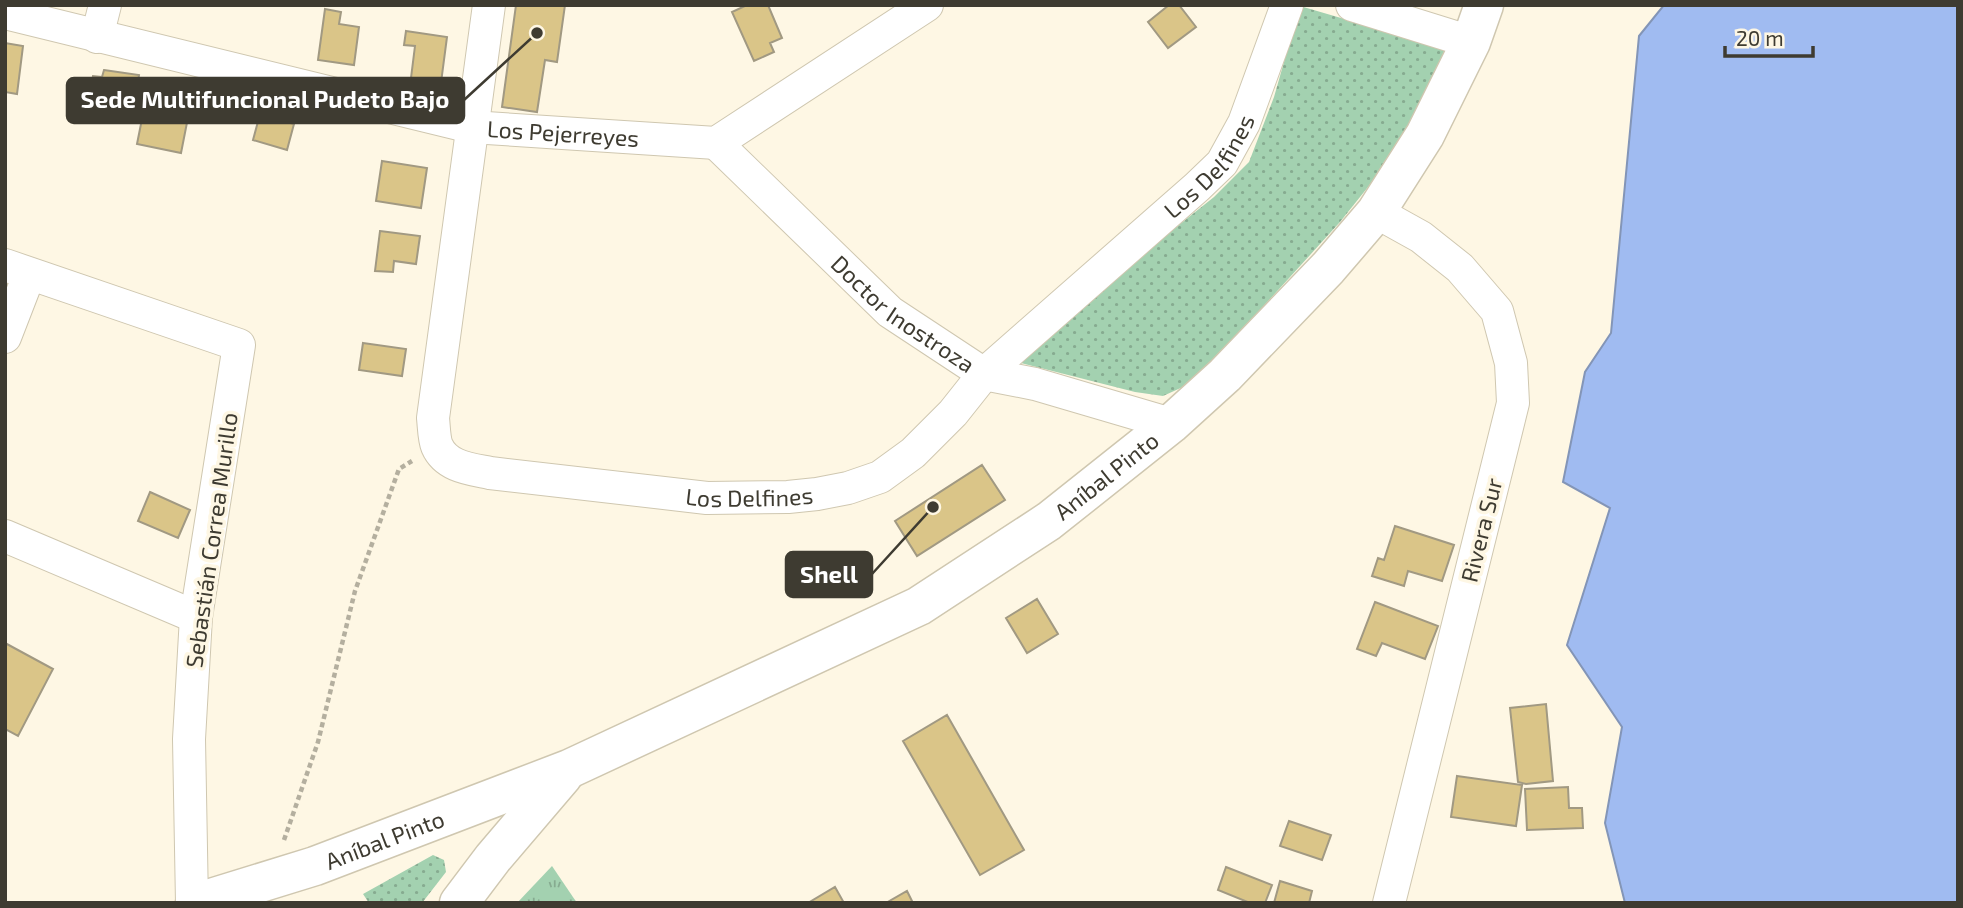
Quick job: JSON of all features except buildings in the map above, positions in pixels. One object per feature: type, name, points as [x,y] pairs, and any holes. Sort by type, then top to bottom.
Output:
[{"type":"main road","name":"Aníbal Pinto","points":[[193,903],[315,866],[569,769],[919,606],[1049,522],[1171,424],[1278,322],[1376,212],[1425,135],[1471,42],[1484,5]]},
{"type":"main road","name":"Aníbal Pinto","points":[[459,903],[492,858],[569,769]]},
{"type":"street","points":[[97,37],[105,5]]},
{"type":"street","points":[[436,446],[433,418],[489,5]]},
{"type":"street","points":[[716,143],[927,5]]},
{"type":"street","name":"Los Delfines","points":[[436,446],[446,458],[461,467],[490,473],[707,498],[817,494],[849,488],[880,477],[913,453],[953,412],[984,373],[1198,187],[1222,163],[1244,123],[1287,5]]},
{"type":"street","points":[[1352,5],[1471,42]]},
{"type":"street","name":"Los Pejerreyes","points":[[5,13],[471,127],[716,143]]},
{"type":"street","name":"Doctor Inostroza","points":[[716,143],[890,312],[984,373],[1035,384],[1171,424]]},
{"type":"street","name":"Rivera Sur","points":[[1376,212],[1421,237],[1460,268],[1497,311],[1511,363],[1513,403],[1389,903]]},
{"type":"street","points":[[5,337],[17,270]]},
{"type":"street","name":"Sebastián Correa Murillo","points":[[17,270],[239,345],[196,617],[189,739],[193,903]]},
{"type":"street","points":[[5,536],[196,617]]},
{"type":"path","points":[[270,880],[318,742],[355,591],[399,468],[436,446]]},
{"type":"green space","points":[[1300,6],[1447,49],[1418,115],[1384,167],[1340,222],[1222,352],[1185,386],[1163,396],[1135,392],[1009,360],[1214,197],[1249,162],[1274,97]]},
{"type":"green space","points":[[433,855],[444,860],[446,872],[422,903],[369,903],[363,894]]},
{"type":"green space","points":[[552,866],[577,903],[517,903]]},
{"type":"water","points":[[1664,5],[1958,5],[1958,903],[1625,903],[1605,823],[1622,727],[1567,645],[1610,508],[1563,482],[1585,372],[1611,333],[1639,36]]},
{"type":"place","name":"Sede Multifuncional Pudeto Bajo","points":[[537,33]]},
{"type":"place","name":"Shell","points":[[933,507]]}]
